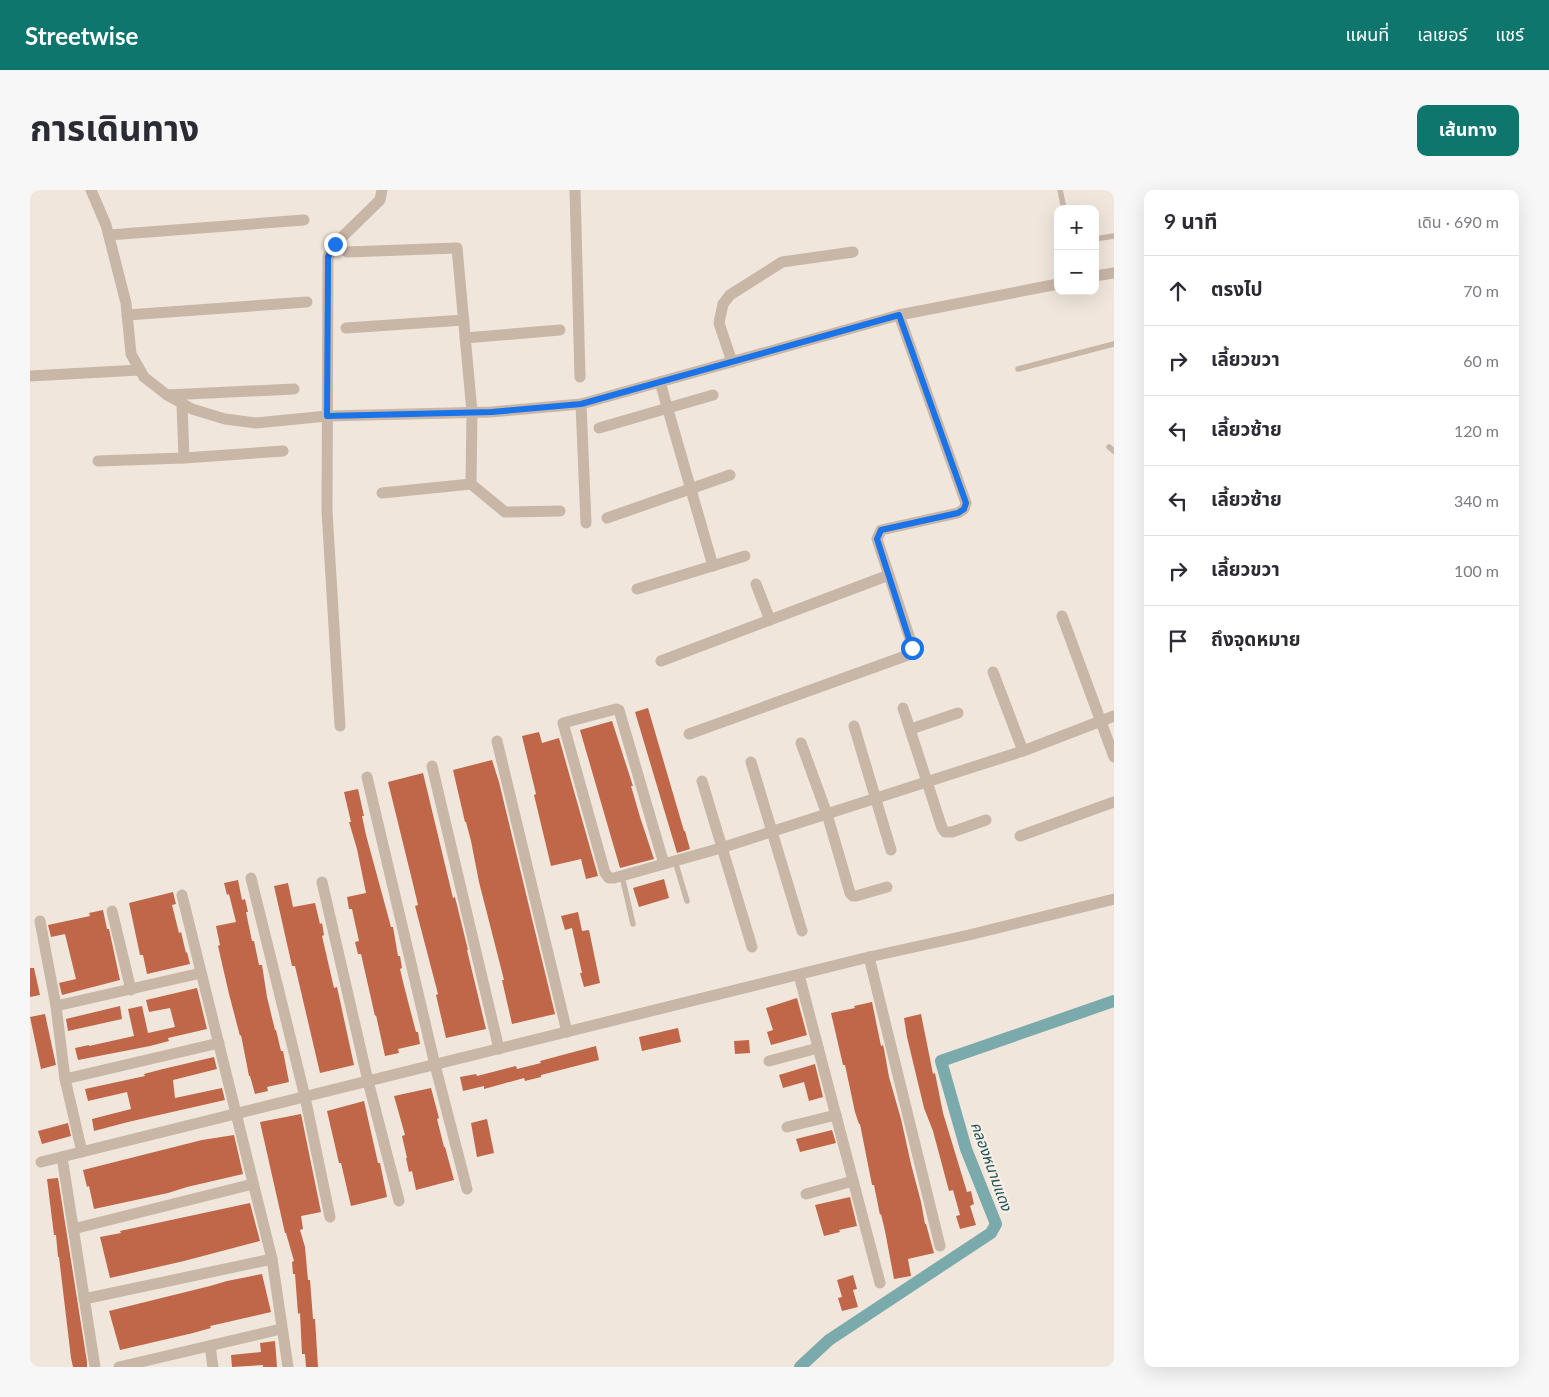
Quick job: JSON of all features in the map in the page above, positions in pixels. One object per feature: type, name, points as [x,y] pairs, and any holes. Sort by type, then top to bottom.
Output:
[{"type":"street","points":[[91,190],[106,225],[126,303],[131,354],[144,377],[182,404],[225,419],[256,422],[327,416],[472,412],[581,404],[899,315],[1054,285]]},
{"type":"street","points":[[340,726],[327,510],[328,257],[335,244],[380,200],[382,190]]},
{"type":"street","points":[[575,190],[580,377]]},
{"type":"street","points":[[108,235],[304,220]]},
{"type":"street","points":[[348,252],[456,248],[472,412],[471,484]]},
{"type":"street","points":[[732,362],[719,323],[723,304],[730,295],[782,262],[854,252]]},
{"type":"street","points":[[1099,275],[1114,273]]},
{"type":"street","points":[[127,315],[307,302]]},
{"type":"street","points":[[689,734],[911,654],[913,651],[877,539],[881,530],[958,513],[964,509],[966,503],[899,315]]},
{"type":"street","points":[[346,328],[464,320]]},
{"type":"street","points":[[465,338],[560,330]]},
{"type":"street","points":[[30,376],[140,370]]},
{"type":"street","points":[[660,382],[713,566]]},
{"type":"street","points":[[167,395],[294,389]]},
{"type":"street","points":[[599,428],[713,395]]},
{"type":"street","points":[[182,404],[184,458]]},
{"type":"street","points":[[581,404],[586,523]]},
{"type":"street","points":[[98,461],[184,458],[283,451]]},
{"type":"street","points":[[607,518],[730,475]]},
{"type":"street","points":[[382,493],[471,484],[506,512],[560,510]]},
{"type":"street","points":[[637,589],[746,556]]},
{"type":"street","points":[[661,661],[889,576]]},
{"type":"street","points":[[756,584],[770,620]]},
{"type":"street","points":[[1062,616],[1114,757]]},
{"type":"street","points":[[992,672],[1023,751]]},
{"type":"street","points":[[903,708],[942,828],[945,832],[952,832],[986,820]]},
{"type":"street","points":[[669,863],[619,710],[616,709],[564,722],[563,725],[605,873],[609,878],[614,878],[669,863],[721,848],[1023,751],[1114,716]]},
{"type":"street","points":[[911,729],[958,713]]},
{"type":"street","points":[[854,726],[891,850]]},
{"type":"street","points":[[497,741],[567,1032]]},
{"type":"street","points":[[801,743],[827,814],[850,893],[852,896],[856,896],[887,887]]},
{"type":"street","points":[[751,762],[802,931]]},
{"type":"street","points":[[432,766],[499,1049]]},
{"type":"street","points":[[367,777],[435,1065],[467,1189]]},
{"type":"street","points":[[702,781],[752,947]]},
{"type":"street","points":[[1020,836],[1114,802]]},
{"type":"street","points":[[251,878],[305,1097],[330,1217]]},
{"type":"street","points":[[322,882],[368,1081],[400,1201]]},
{"type":"street","points":[[182,895],[272,1259],[288,1367]]},
{"type":"street","points":[[41,1162],[1114,899]]},
{"type":"street","points":[[112,911],[131,990]]},
{"type":"street","points":[[40,921],[56,1006],[65,1079],[82,1152]]},
{"type":"street","points":[[869,958],[940,1246]]},
{"type":"street","points":[[56,1006],[201,973]]},
{"type":"street","points":[[799,975],[880,1283]]},
{"type":"street","points":[[65,1079],[219,1043]]},
{"type":"street","points":[[769,1061],[818,1048]]},
{"type":"street","points":[[787,1127],[836,1115]]},
{"type":"street","points":[[62,1157],[95,1367]]},
{"type":"street","points":[[806,1194],[854,1181]]},
{"type":"street","points":[[73,1229],[254,1184]]},
{"type":"street","points":[[84,1299],[272,1259]]},
{"type":"street","points":[[119,1367],[281,1329]]},
{"type":"street","points":[[210,1346],[213,1367]]},
{"type":"lane","points":[[1060,190],[1063,205]]},
{"type":"lane","points":[[1099,238],[1114,236]]},
{"type":"lane","points":[[1018,369],[1114,344]]},
{"type":"lane","points":[[669,863],[687,901]]},
{"type":"lane","points":[[622,876],[633,924]]},
{"type":"building","points":[[648,708],[690,849],[677,853],[635,712]]},
{"type":"building","points":[[612,721],[654,859],[620,868],[580,730]]},
{"type":"building","points":[[539,732],[542,743],[559,738],[598,876],[586,879],[581,859],[551,866],[522,736]]},
{"type":"building","points":[[492,760],[555,1014],[512,1024],[502,980],[504,980],[453,770]]},
{"type":"building","points":[[423,773],[486,1029],[446,1038],[436,995],[438,994],[415,906],[418,905],[388,782]]},
{"type":"building","points":[[358,789],[366,835],[391,927],[393,927],[402,968],[400,969],[420,1044],[398,1049],[399,1053],[385,1056],[361,954],[358,954],[355,942],[359,941],[352,909],[349,909],[347,897],[366,893],[344,792]]},
{"type":"building","points":[[664,879],[669,898],[639,907],[633,888]]},
{"type":"building","points":[[238,880],[242,900],[245,899],[248,912],[246,912],[252,941],[254,941],[259,965],[262,965],[267,997],[281,1051],[283,1051],[289,1082],[267,1087],[268,1091],[255,1094],[229,994],[218,946],[220,945],[216,926],[236,922],[229,894],[227,895],[224,883]]},
{"type":"building","points":[[288,883],[293,907],[315,903],[320,924],[322,923],[324,935],[322,936],[334,988],[337,987],[354,1065],[320,1073],[295,966],[292,966],[274,886]]},
{"type":"building","points":[[173,892],[176,904],[172,905],[190,964],[147,974],[143,955],[140,955],[129,903]]},
{"type":"building","points":[[103,910],[120,980],[62,995],[59,983],[76,979],[65,934],[51,937],[48,925],[90,916],[89,913]]},
{"type":"building","points":[[578,912],[582,931],[589,930],[600,983],[584,987],[572,928],[565,930],[561,916]]},
{"type":"building","points":[[30,968],[34,968],[40,995],[30,997]]},
{"type":"building","points":[[197,988],[207,1029],[168,1038],[169,1041],[150,1046],[78,1060],[75,1048],[134,1036],[128,1009],[142,1006],[148,1033],[175,1027],[170,1008],[149,1012],[146,1000]]},
{"type":"building","points":[[797,998],[807,1035],[771,1045],[767,1032],[773,1030],[766,1008]]},
{"type":"building","points":[[872,1002],[881,1046],[883,1045],[925,1224],[934,1253],[908,1259],[911,1276],[894,1279],[860,1124],[855,1112],[831,1013]]},
{"type":"building","points":[[120,1006],[122,1019],[68,1031],[66,1019]]},
{"type":"building","points":[[45,1014],[56,1065],[41,1069],[30,1017]]},
{"type":"building","points":[[921,1014],[943,1113],[967,1192],[971,1191],[974,1204],[970,1206],[976,1225],[960,1229],[956,1216],[960,1215],[953,1190],[949,1191],[933,1131],[924,1108],[907,1037],[904,1018]]},
{"type":"building","points":[[678,1028],[681,1042],[642,1051],[639,1037]]},
{"type":"building","points":[[749,1040],[750,1053],[735,1054],[734,1041]]},
{"type":"building","points":[[596,1046],[599,1060],[525,1081],[524,1078],[484,1089],[484,1086],[463,1091],[460,1077],[476,1074],[477,1076],[516,1066],[517,1069]]},
{"type":"building","points":[[214,1057],[217,1069],[173,1080],[175,1098],[222,1088],[225,1100],[94,1131],[92,1119],[131,1109],[127,1092],[88,1101],[85,1089],[145,1076],[144,1074]]},
{"type":"building","points":[[815,1064],[823,1097],[809,1101],[804,1082],[783,1088],[779,1075]]},
{"type":"building","points":[[431,1088],[444,1147],[454,1180],[416,1190],[412,1171],[409,1172],[402,1136],[405,1135],[394,1096]]},
{"type":"building","points":[[364,1101],[387,1197],[351,1206],[327,1111]]},
{"type":"building","points":[[301,1114],[321,1212],[301,1216],[303,1229],[300,1230],[305,1247],[308,1280],[310,1280],[318,1367],[306,1367],[305,1354],[302,1354],[300,1313],[298,1314],[295,1274],[293,1274],[292,1262],[294,1261],[285,1233],[260,1122]]},
{"type":"building","points":[[487,1119],[494,1153],[477,1157],[471,1123]]},
{"type":"building","points":[[68,1123],[71,1136],[42,1144],[38,1131]]},
{"type":"building","points":[[832,1130],[836,1143],[800,1152],[796,1139]]},
{"type":"building","points":[[234,1135],[243,1174],[94,1209],[83,1170],[202,1140]]},
{"type":"building","points":[[58,1178],[87,1367],[73,1367],[71,1358],[59,1257],[56,1235],[54,1235],[47,1179]]},
{"type":"building","points":[[850,1197],[857,1226],[824,1236],[815,1205]]},
{"type":"building","points":[[250,1203],[260,1241],[110,1278],[100,1237]]},
{"type":"building","points":[[262,1274],[271,1312],[120,1350],[109,1311]]},
{"type":"building","points":[[853,1275],[857,1289],[853,1290],[858,1307],[842,1311],[838,1298],[842,1297],[837,1280]]},
{"type":"building","points":[[275,1341],[277,1367],[263,1367],[263,1365],[232,1367],[231,1355],[261,1352],[260,1343]]},
{"type":"waterway","name":"คลองหนามแดง","points":[[800,1367],[829,1340],[991,1233],[996,1224],[966,1149],[941,1061],[1114,1001]]},
{"type":"route","points":[[335,244],[328,257],[327,416],[492,412],[581,404],[899,315],[966,503],[964,509],[958,513],[881,530],[877,539],[912,648]]}]
